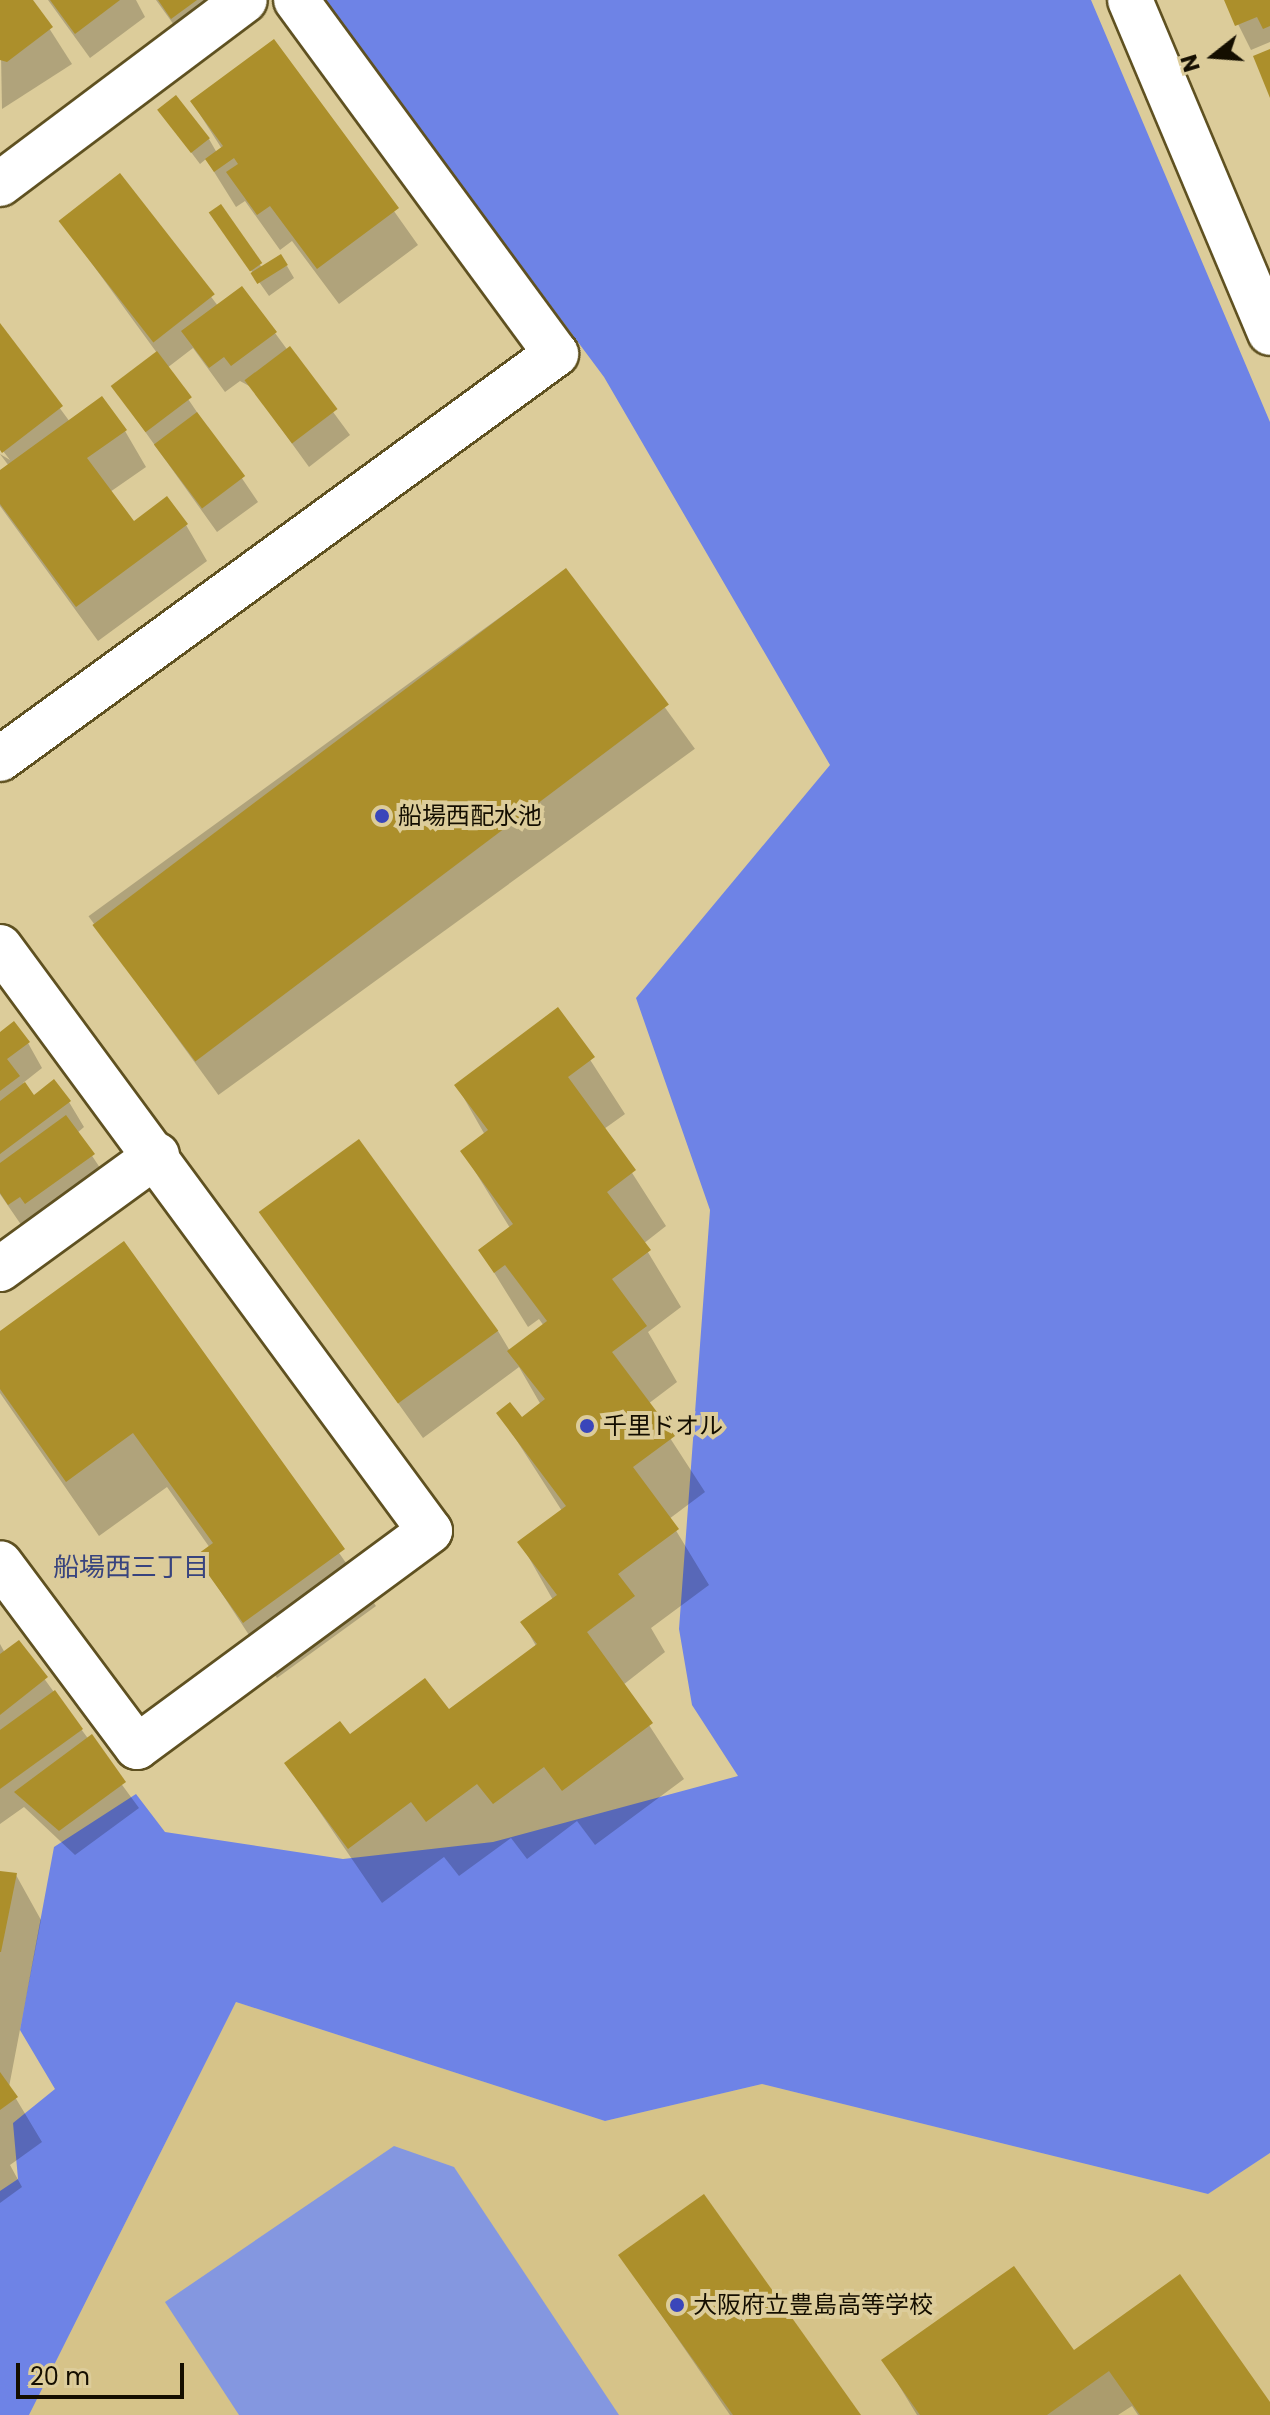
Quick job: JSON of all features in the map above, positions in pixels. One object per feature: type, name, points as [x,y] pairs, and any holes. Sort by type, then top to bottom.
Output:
[{"type":"street","points":[[0,184],[245,0]]},
{"type":"street","points":[[0,759],[556,354],[296,0]]},
{"type":"street","points":[[1130,0],[1270,333]]},
{"type":"street","points":[[0,947],[157,1155],[430,1531],[137,1747],[0,1563]]},
{"type":"street","points":[[0,1269],[157,1155]]},
{"type":"shaded area","points":[[323,0],[1091,0],[1270,422],[1270,2153],[1208,2194],[762,2084],[605,2121],[236,2002],[29,2415],[0,2415],[0,2191],[18,2179],[13,2123],[55,2089],[20,2030],[54,1847],[136,1794],[165,1832],[343,1859],[493,1842],[738,1776],[692,1705],[679,1629],[710,1210],[636,998],[830,765],[604,377]]},
{"type":"shaded area","name":"大阪府立豊島高等学校","points":[[236,2002],[605,2121],[762,2084],[1208,2194],[1270,2153],[1270,2415],[29,2415]]},
{"type":"shaded area","points":[[394,2146],[454,2167],[619,2415],[239,2415],[165,2302]]},
{"type":"building","points":[[0,0],[33,0],[53,27],[7,62],[0,60]]},
{"type":"building","points":[[50,0],[120,0],[75,34]]},
{"type":"building","points":[[158,0],[197,0],[171,19]]},
{"type":"building","points":[[1224,0],[1270,0],[1270,26],[1263,29],[1257,17],[1235,26]]},
{"type":"building","points":[[274,39],[399,208],[317,269],[270,206],[257,215],[226,172],[238,164],[234,158],[214,172],[205,159],[223,146],[190,101]]},
{"type":"building","points":[[1270,49],[1270,98],[1253,56]]},
{"type":"building","points":[[176,95],[210,138],[191,153],[157,110]]},
{"type":"building","points":[[120,173],[215,294],[153,342],[59,221]]},
{"type":"building","points":[[221,204],[262,263],[250,272],[209,213]]},
{"type":"building","points":[[281,254],[288,265],[257,284],[250,273]]},
{"type":"building","points":[[242,286],[277,332],[231,366],[224,357],[209,368],[181,331]]},
{"type":"building","points":[[0,323],[63,406],[2,453],[0,450]]},
{"type":"building","points":[[290,346],[338,409],[292,443],[244,380]]},
{"type":"building","points":[[157,351],[192,397],[146,432],[111,386]]},
{"type":"building","points":[[102,396],[127,430],[87,458],[134,521],[167,496],[188,524],[76,607],[0,504],[0,470]]},
{"type":"building","points":[[197,412],[245,476],[202,508],[154,444]]},
{"type":"building","name":"船場西配水池","points":[[566,568],[669,705],[195,1061],[92,925]]},
{"type":"building","name":"千里ドオル","points":[[558,1007],[595,1057],[568,1077],[636,1170],[607,1192],[651,1250],[612,1279],[647,1326],[612,1352],[675,1436],[633,1467],[679,1529],[618,1574],[635,1596],[587,1632],[653,1723],[562,1791],[544,1767],[493,1804],[477,1784],[426,1822],[411,1802],[348,1849],[284,1763],[340,1721],[350,1734],[425,1678],[449,1709],[537,1644],[520,1622],[557,1595],[517,1542],[566,1506],[496,1413],[510,1402],[522,1417],[545,1399],[507,1351],[547,1321],[505,1265],[494,1273],[478,1250],[513,1224],[460,1151],[488,1130],[454,1085]]},
{"type":"building","points":[[14,1021],[30,1042],[7,1059],[20,1076],[0,1091],[0,1032]]},
{"type":"building","points":[[54,1079],[71,1101],[0,1154],[0,1101],[25,1082],[34,1095]]},
{"type":"building","points":[[66,1115],[95,1154],[25,1204],[20,1197],[8,1205],[0,1193],[0,1163]]},
{"type":"building","points":[[359,1139],[498,1331],[398,1404],[259,1212]]},
{"type":"building","points":[[124,1241],[345,1549],[243,1623],[195,1556],[213,1543],[133,1433],[66,1482],[0,1389],[0,1331]]},
{"type":"building","points":[[19,1640],[48,1677],[0,1715],[0,1654]]},
{"type":"building","points":[[55,1690],[83,1729],[0,1789],[0,1730]]},
{"type":"building","points":[[92,1734],[126,1782],[59,1831],[14,1792]]},
{"type":"building","points":[[0,1871],[17,1873],[1,1952],[0,1952]]},
{"type":"building","points":[[0,2072],[18,2097],[0,2110]]},
{"type":"building","points":[[704,2194],[861,2415],[733,2415],[618,2255]]},
{"type":"building","points":[[1014,2266],[1074,2350],[1180,2274],[1270,2402],[1270,2415],[1140,2415],[1109,2371],[1047,2415],[920,2415],[881,2360]]},
{"type":"place","name":"船場西配水池","points":[[382,816]]},
{"type":"place","name":"千里ドオル","points":[[587,1426]]},
{"type":"place","name":"大阪府立豊島高等学校","points":[[677,2305]]},
{"type":"district","name":"船場西三丁目","points":[[131,1568]]}]
